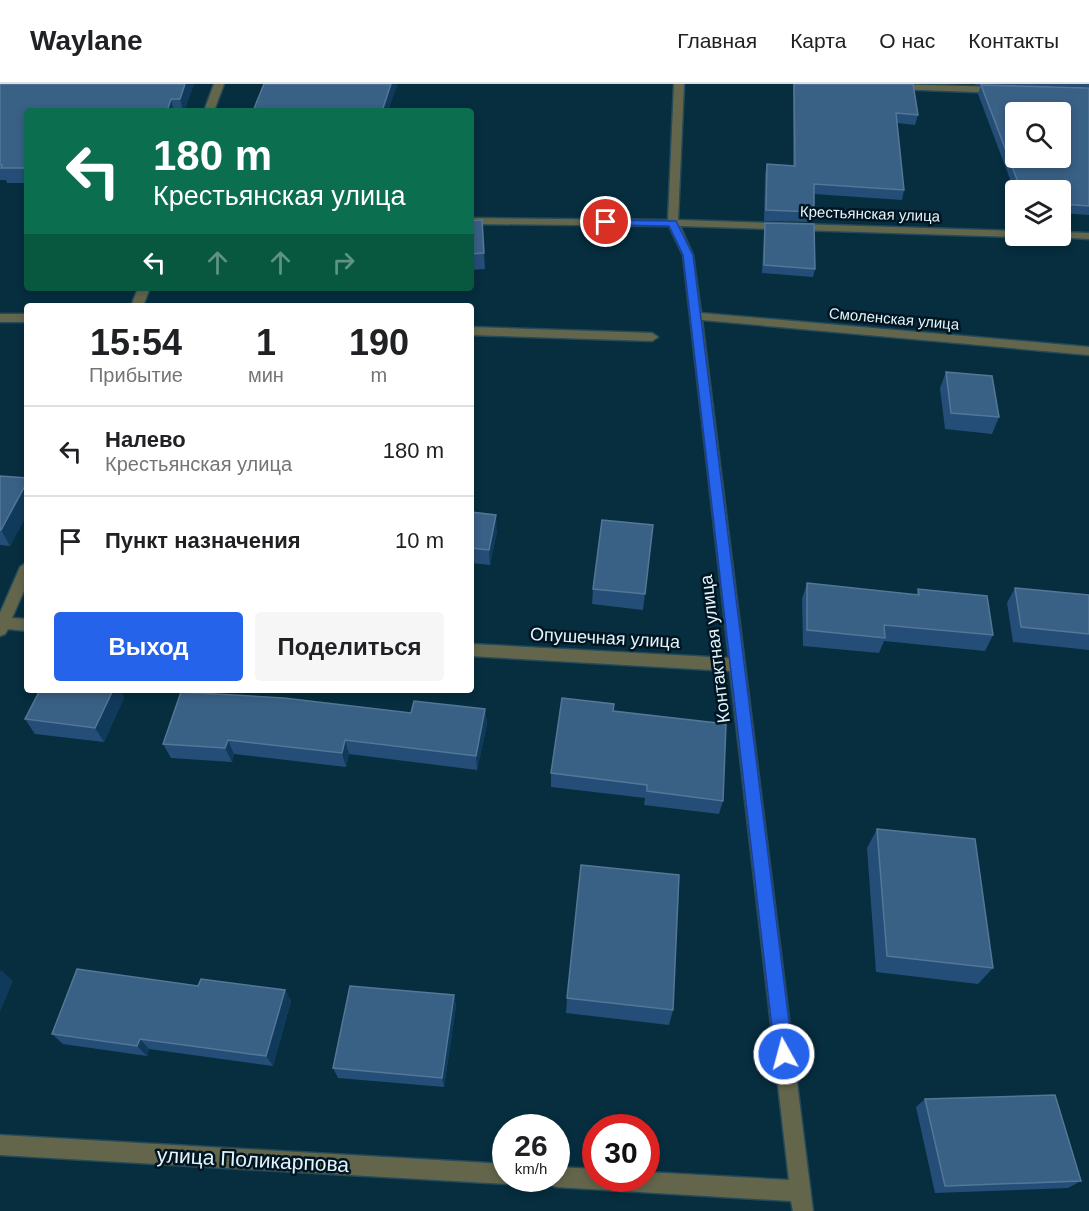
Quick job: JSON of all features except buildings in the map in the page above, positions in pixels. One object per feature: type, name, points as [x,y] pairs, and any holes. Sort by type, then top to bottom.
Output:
[{"type":"street","points":[[210,108],[219,84]]},
{"type":"street","name":"Контактная улица","points":[[679,84],[673,223],[688,255],[802,1201]]},
{"type":"street","points":[[888,86],[1006,90]]},
{"type":"street","name":"Крестьянская улица","points":[[474,221],[673,223],[1005,234]]},
{"type":"street","points":[[1071,235],[1089,236]]},
{"type":"street","name":"Смоленская улица","points":[[696,316],[1089,351]]},
{"type":"street","points":[[0,318],[24,318]]},
{"type":"street","points":[[474,331],[652,337]]},
{"type":"street","points":[[24,574],[2,627],[24,625]]},
{"type":"street","name":"Опушечная улица","points":[[474,650],[736,665]]},
{"type":"street","name":"улица Поликарпова","points":[[0,1145],[492,1173]]},
{"type":"street","points":[[570,1178],[802,1201]]},
{"type":"route","points":[[606,222],[673,223],[688,255],[784,1054]]}]
